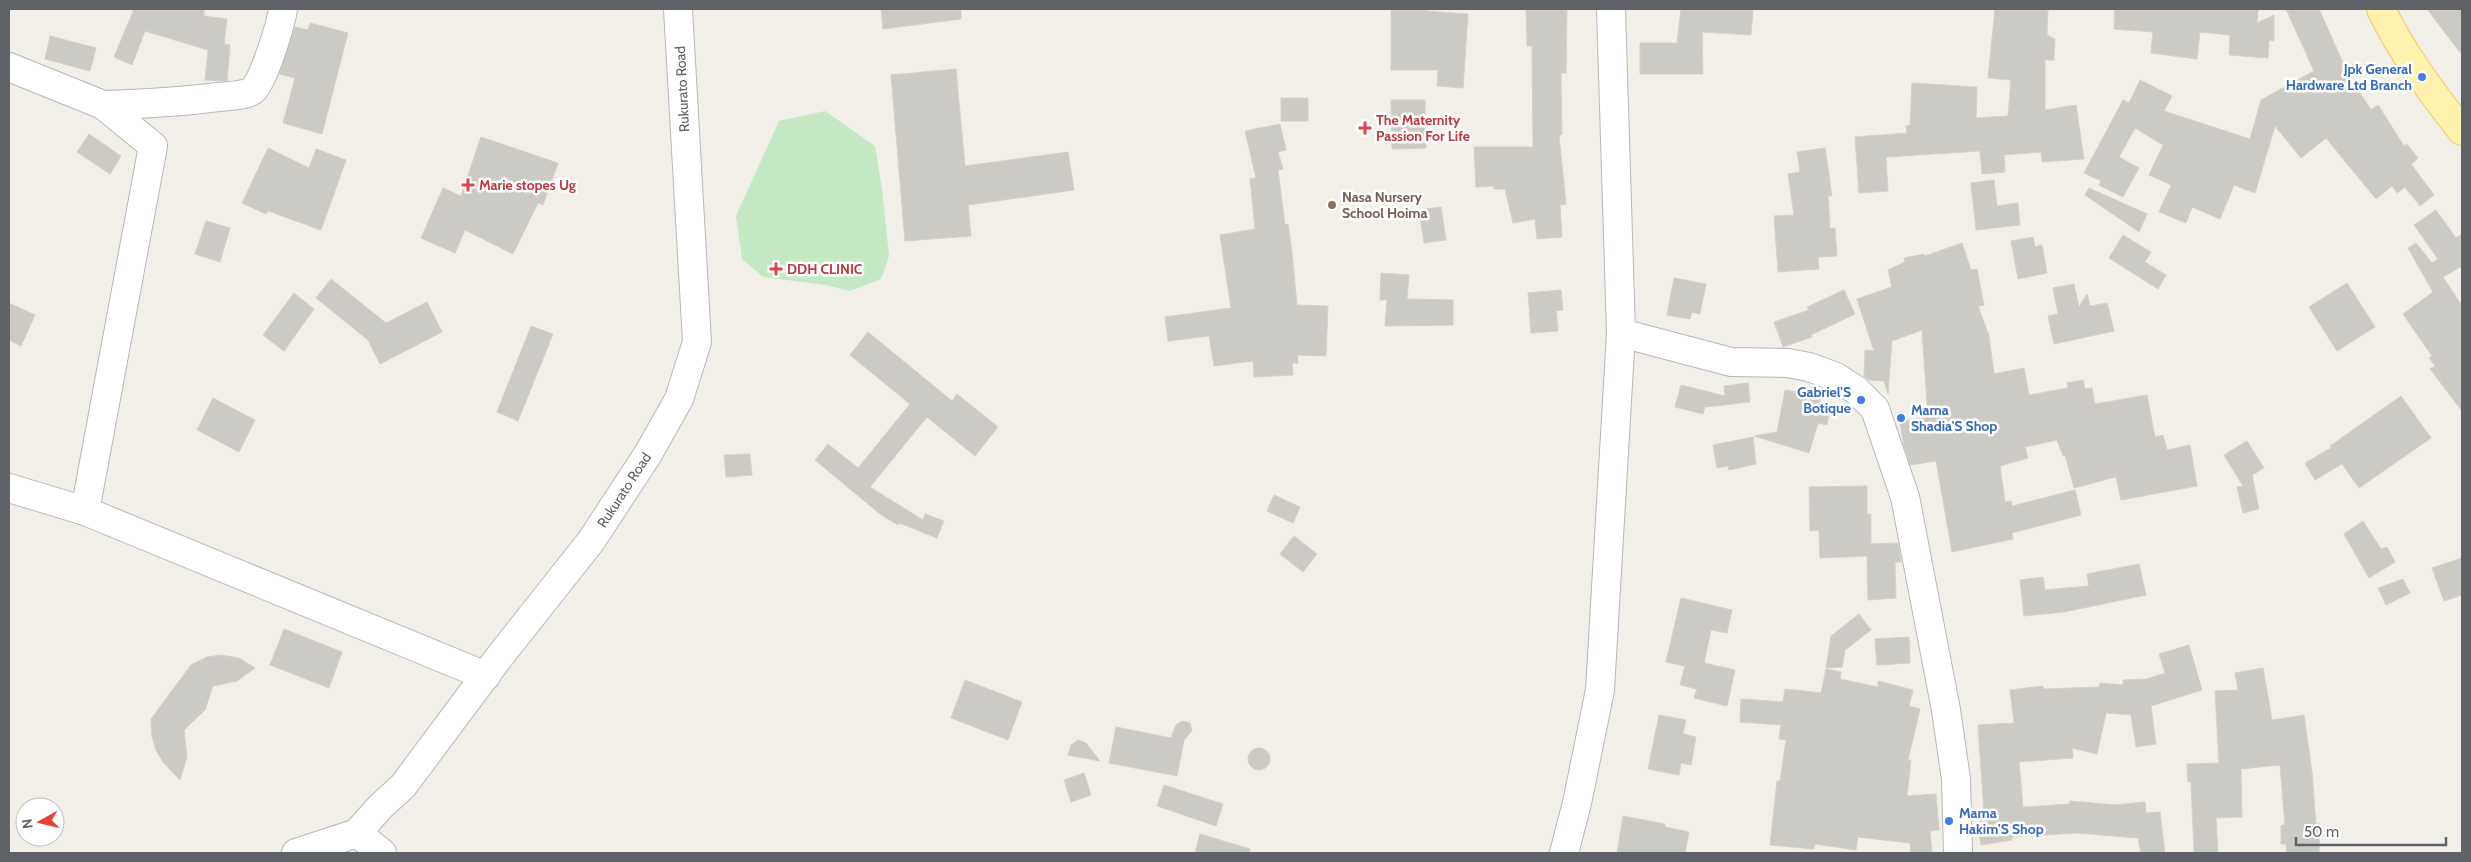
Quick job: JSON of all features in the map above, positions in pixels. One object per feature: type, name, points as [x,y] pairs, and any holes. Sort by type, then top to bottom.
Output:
[{"type":"main road","points":[[2381,9],[2392,32],[2436,98],[2462,131]]},
{"type":"street","points":[[103,105],[165,104],[241,94],[253,90],[261,80],[282,23],[284,9]]},
{"type":"street","name":"Rukurato Road","points":[[357,833],[380,807],[403,786],[591,541],[648,454],[679,399],[697,342],[678,9]]},
{"type":"street","points":[[1564,853],[1577,803],[1600,690],[1621,333],[1611,9]]},
{"type":"street","points":[[9,66],[103,105],[153,146]]},
{"type":"street","points":[[85,511],[153,146],[165,104]]},
{"type":"street","points":[[1621,333],[1731,362],[1788,363],[1809,367],[1836,377],[1856,390],[1875,409],[1905,497],[1946,710],[1956,778],[1958,853]]},
{"type":"street","points":[[9,488],[85,511],[486,676]]},
{"type":"street","points":[[296,853],[357,833],[382,853]]},
{"type":"green space","points":[[825,111],[875,146],[882,189],[889,256],[881,279],[850,291],[826,285],[763,277],[742,259],[736,216],[779,121]]},
{"type":"building","points":[[134,9],[204,9],[204,16],[227,19],[224,44],[230,45],[227,81],[205,80],[208,50],[145,31],[132,65],[114,57]]},
{"type":"building","points":[[881,9],[961,9],[961,19],[883,29]]},
{"type":"building","points":[[1391,9],[1426,9],[1426,11],[1468,14],[1463,88],[1437,86],[1438,70],[1391,70]]},
{"type":"building","points":[[1526,9],[1567,9],[1566,73],[1561,73],[1562,135],[1559,135],[1566,204],[1560,205],[1562,237],[1537,239],[1535,219],[1513,223],[1505,189],[1494,189],[1494,186],[1476,187],[1474,147],[1533,147],[1532,46],[1527,46]]},
{"type":"building","points":[[1681,9],[1753,9],[1751,35],[1702,32],[1703,74],[1640,74],[1640,43],[1677,43]]},
{"type":"building","points":[[1995,9],[2048,9],[2047,35],[2055,39],[2054,60],[2045,60],[2045,110],[2076,105],[2084,159],[2042,162],[2041,152],[2004,155],[2005,172],[1982,174],[1980,151],[1886,157],[1888,191],[1859,193],[1855,137],[1907,133],[1906,126],[1910,125],[1912,83],[1977,87],[1976,118],[2008,116],[2011,80],[1988,78]]},
{"type":"building","points":[[2115,9],[2258,9],[2257,23],[2274,15],[2274,41],[2269,40],[2268,58],[2229,55],[2230,35],[2200,32],[2197,59],[2151,53],[2153,32],[2114,29]]},
{"type":"building","points":[[2286,9],[2319,9],[2349,76],[2371,110],[2378,105],[2404,146],[2407,144],[2418,158],[2411,164],[2434,195],[2420,206],[2405,187],[2397,193],[2392,186],[2376,199],[2326,138],[2301,158],[2275,126],[2255,193],[2234,185],[2220,219],[2192,207],[2186,223],[2159,212],[2171,185],[2149,175],[2163,145],[2135,128],[2119,157],[2139,168],[2123,197],[2099,185],[2101,181],[2084,173],[2123,100],[2129,103],[2140,80],[2172,96],[2164,111],[2250,139],[2261,100],[2314,71]]},
{"type":"building","points":[[2427,9],[2462,9],[2462,55]]},
{"type":"building","points":[[310,23],[348,33],[322,134],[283,123],[295,78],[279,74],[295,27],[308,30]]},
{"type":"building","points":[[50,36],[96,48],[90,71],[45,59]]},
{"type":"building","points":[[956,69],[965,166],[1068,152],[1074,190],[968,205],[971,236],[905,241],[891,75]]},
{"type":"building","points":[[1281,98],[1308,98],[1308,121],[1281,121]]},
{"type":"building","points":[[1391,100],[1425,100],[1426,148],[1392,149]]},
{"type":"building","points":[[1280,124],[1286,150],[1278,152],[1283,169],[1278,170],[1285,225],[1288,224],[1292,252],[1297,305],[1328,306],[1326,356],[1297,355],[1298,363],[1292,363],[1293,375],[1254,377],[1253,361],[1214,366],[1209,336],[1168,341],[1165,317],[1231,308],[1220,235],[1255,229],[1250,179],[1256,178],[1245,131]]},
{"type":"building","points":[[89,134],[121,156],[110,174],[77,152]]},
{"type":"building","points":[[481,137],[558,163],[543,205],[538,203],[513,254],[465,230],[455,253],[421,238],[443,188],[461,196]]},
{"type":"building","points":[[268,148],[309,168],[316,149],[346,160],[321,230],[268,211],[266,214],[242,203]]},
{"type":"building","points":[[1825,148],[1832,196],[1828,196],[1830,229],[1835,228],[1837,256],[1818,257],[1819,269],[1778,272],[1774,216],[1794,215],[1788,174],[1800,172],[1797,152]]},
{"type":"building","points":[[1994,180],[1997,206],[2018,203],[2020,225],[1976,230],[1971,183]]},
{"type":"building","points":[[2089,188],[2147,214],[2139,232],[2085,195]]},
{"type":"building","points":[[1441,207],[1446,240],[1424,243],[1419,210]]},
{"type":"building","points":[[2436,210],[2456,238],[2462,234],[2462,266],[2443,277],[2462,306],[2462,411],[2430,369],[2435,366],[2429,358],[2432,356],[2403,314],[2433,292],[2408,248],[2416,243],[2432,263],[2438,259],[2414,225]]},
{"type":"building","points":[[206,221],[230,228],[220,262],[195,254]]},
{"type":"building","points":[[2123,235],[2151,252],[2145,262],[2166,275],[2158,289],[2109,258]]},
{"type":"building","points":[[2033,237],[2035,247],[2042,245],[2047,273],[2018,279],[2011,241]]},
{"type":"building","points":[[1962,243],[1971,270],[1977,269],[1984,305],[1978,306],[1989,336],[1994,374],[2024,368],[2029,395],[2068,388],[2067,383],[2083,380],[2085,389],[2092,388],[2095,404],[2147,395],[2155,437],[2163,435],[2167,450],[2190,445],[2197,486],[2121,500],[2116,477],[2074,488],[2065,455],[2063,456],[2057,440],[2025,447],[2028,458],[2000,466],[2005,502],[2011,501],[2012,506],[2075,490],[2081,515],[2012,533],[2013,539],[1952,552],[1936,461],[1910,465],[1904,446],[1900,422],[1928,417],[1922,330],[1892,341],[1888,394],[1884,381],[1869,380],[1864,376],[1865,350],[1874,351],[1857,299],[1892,287],[1888,270],[1905,262],[1904,258],[1924,254],[1925,256]]},
{"type":"building","points":[[1381,273],[1409,275],[1407,299],[1453,300],[1453,325],[1385,326],[1387,300],[1380,300]]},
{"type":"building","points":[[1674,278],[1706,284],[1700,314],[1692,312],[1690,319],[1667,315]]},
{"type":"building","points":[[331,279],[386,323],[427,302],[442,332],[380,364],[368,340],[316,298]]},
{"type":"building","points":[[2347,283],[2375,327],[2337,351],[2309,307]]},
{"type":"building","points":[[2074,284],[2079,307],[2087,294],[2090,306],[2107,303],[2114,331],[2054,344],[2048,316],[2058,314],[2053,288]]},
{"type":"building","points":[[1561,290],[1563,310],[1556,311],[1558,331],[1531,333],[1528,293]]},
{"type":"building","points":[[1844,290],[1855,314],[1811,335],[1812,337],[1783,347],[1774,322],[1809,310],[1807,307]]},
{"type":"building","points":[[294,293],[314,309],[284,351],[263,335]]},
{"type":"building","points":[[9,303],[35,315],[21,346],[9,340]]},
{"type":"building","points":[[531,326],[553,334],[518,421],[497,412]]},
{"type":"building","points":[[868,332],[952,401],[957,394],[998,427],[975,456],[927,417],[870,487],[923,520],[925,514],[944,521],[937,538],[899,523],[898,525],[880,514],[815,460],[828,444],[858,468],[910,404],[850,355]]},
{"type":"building","points":[[1748,383],[1750,402],[1705,407],[1703,414],[1675,407],[1681,385],[1725,396],[1724,386]]},
{"type":"building","points":[[1785,390],[1821,396],[1819,405],[1830,406],[1827,425],[1818,423],[1809,453],[1754,436],[1777,432]]},
{"type":"building","points":[[2401,396],[2431,438],[2359,488],[2342,464],[2315,480],[2305,463],[2331,448],[2330,446]]},
{"type":"building","points":[[213,398],[255,420],[239,452],[197,430]]},
{"type":"building","points":[[1753,437],[1756,464],[1729,470],[1728,466],[1717,468],[1713,445]]},
{"type":"building","points":[[2247,441],[2264,468],[2252,475],[2259,509],[2243,513],[2237,487],[2243,486],[2224,455]]},
{"type":"building","points":[[750,454],[752,475],[726,477],[724,455]]},
{"type":"building","points":[[1867,486],[1867,514],[1871,514],[1871,544],[1898,543],[1901,562],[1895,562],[1896,598],[1868,600],[1867,556],[1820,558],[1819,530],[1810,531],[1809,487]]},
{"type":"building","points":[[1274,495],[1300,507],[1293,523],[1267,511]]},
{"type":"building","points":[[2363,521],[2381,549],[2387,547],[2395,562],[2369,578],[2344,534]]},
{"type":"building","points":[[1294,536],[1317,554],[1303,572],[1280,554]]},
{"type":"building","points":[[2462,558],[2462,595],[2444,601],[2432,568]]},
{"type":"building","points":[[2139,564],[2146,595],[2064,612],[2024,616],[2020,580],[2043,577],[2045,590],[2089,586],[2087,574]]},
{"type":"building","points":[[2403,579],[2410,593],[2386,605],[2378,588]]},
{"type":"building","points":[[1681,598],[1732,610],[1727,633],[1711,630],[1704,663],[1735,670],[1727,706],[1694,698],[1697,689],[1680,685],[1685,666],[1666,662]]},
{"type":"building","points":[[1859,614],[1871,630],[1845,650],[1842,667],[1826,668],[1831,636]]},
{"type":"building","points":[[284,629],[342,652],[329,688],[270,665]]},
{"type":"building","points":[[1909,637],[1910,663],[1877,665],[1875,639]]},
{"type":"building","points":[[2189,645],[2202,690],[2151,706],[2156,744],[2136,747],[2131,715],[2106,713],[2097,754],[2072,748],[2073,758],[2019,762],[2023,807],[2070,804],[2070,801],[2115,805],[2145,802],[2146,813],[2160,812],[2165,853],[2141,853],[2138,838],[2077,833],[2012,837],[2012,840],[1981,845],[1976,814],[1984,813],[1978,725],[2014,723],[2010,690],[2043,686],[2043,689],[2099,687],[2100,683],[2123,685],[2123,680],[2147,679],[2165,673],[2159,654]]},
{"type":"building","points":[[221,655],[239,658],[255,668],[237,681],[213,686],[205,710],[184,730],[187,757],[180,780],[163,762],[156,750],[152,737],[151,719],[191,665],[207,657]]},
{"type":"building","points":[[2263,668],[2272,720],[2304,715],[2312,772],[2316,824],[2320,824],[2319,853],[2287,853],[2286,844],[2281,844],[2281,825],[2285,825],[2280,765],[2241,769],[2242,817],[2216,818],[2218,853],[2194,853],[2191,782],[2188,782],[2187,764],[2219,763],[2215,691],[2238,690],[2235,673]]},
{"type":"building","points":[[1826,669],[1841,672],[1840,679],[1878,687],[1878,681],[1913,690],[1909,706],[1920,709],[1908,760],[1911,760],[1907,796],[1936,794],[1939,830],[1930,831],[1932,853],[1911,853],[1910,843],[1858,837],[1856,850],[1815,844],[1814,849],[1770,845],[1777,781],[1780,781],[1786,740],[1779,739],[1781,725],[1740,722],[1741,699],[1783,702],[1785,689],[1821,693]]},
{"type":"building","points":[[965,680],[1022,702],[1008,740],[951,718]]},
{"type":"building","points":[[1659,715],[1686,720],[1683,734],[1696,737],[1691,765],[1681,763],[1679,775],[1648,769]]},
{"type":"building","points":[[1182,721],[1190,723],[1192,731],[1184,740],[1177,776],[1109,763],[1116,727],[1171,738],[1176,725]]},
{"type":"building","points":[[1078,740],[1086,743],[1100,761],[1068,755],[1071,745]]},
{"type":"building","points":[[1255,748],[1263,748],[1270,755],[1270,763],[1263,770],[1255,770],[1248,763],[1248,755]]},
{"type":"building","points":[[1084,773],[1091,795],[1071,802],[1064,780]]},
{"type":"building","points":[[1164,785],[1223,804],[1216,826],[1157,806]]},
{"type":"building","points":[[1623,816],[1665,824],[1665,827],[1689,832],[1685,853],[1617,853]]},
{"type":"building","points":[[1200,834],[1250,849],[1250,853],[1195,853]]},
{"type":"place","name":"Jpk General Hardware Ltd Branch","points":[[2422,77]]},
{"type":"place","name":"The Maternity Passion For Life","points":[[1365,128]]},
{"type":"place","name":"Marie stopes Ug","points":[[468,185]]},
{"type":"place","name":"Nasa Nursery School Hoima","points":[[1332,205]]},
{"type":"place","name":"DDH CLINIC","points":[[776,269]]},
{"type":"place","name":"Gabriel'S Botique","points":[[1861,400]]},
{"type":"place","name":"Mama Shadia'S Shop","points":[[1901,418]]},
{"type":"place","name":"Mama Hakim'S Shop","points":[[1949,821]]}]
